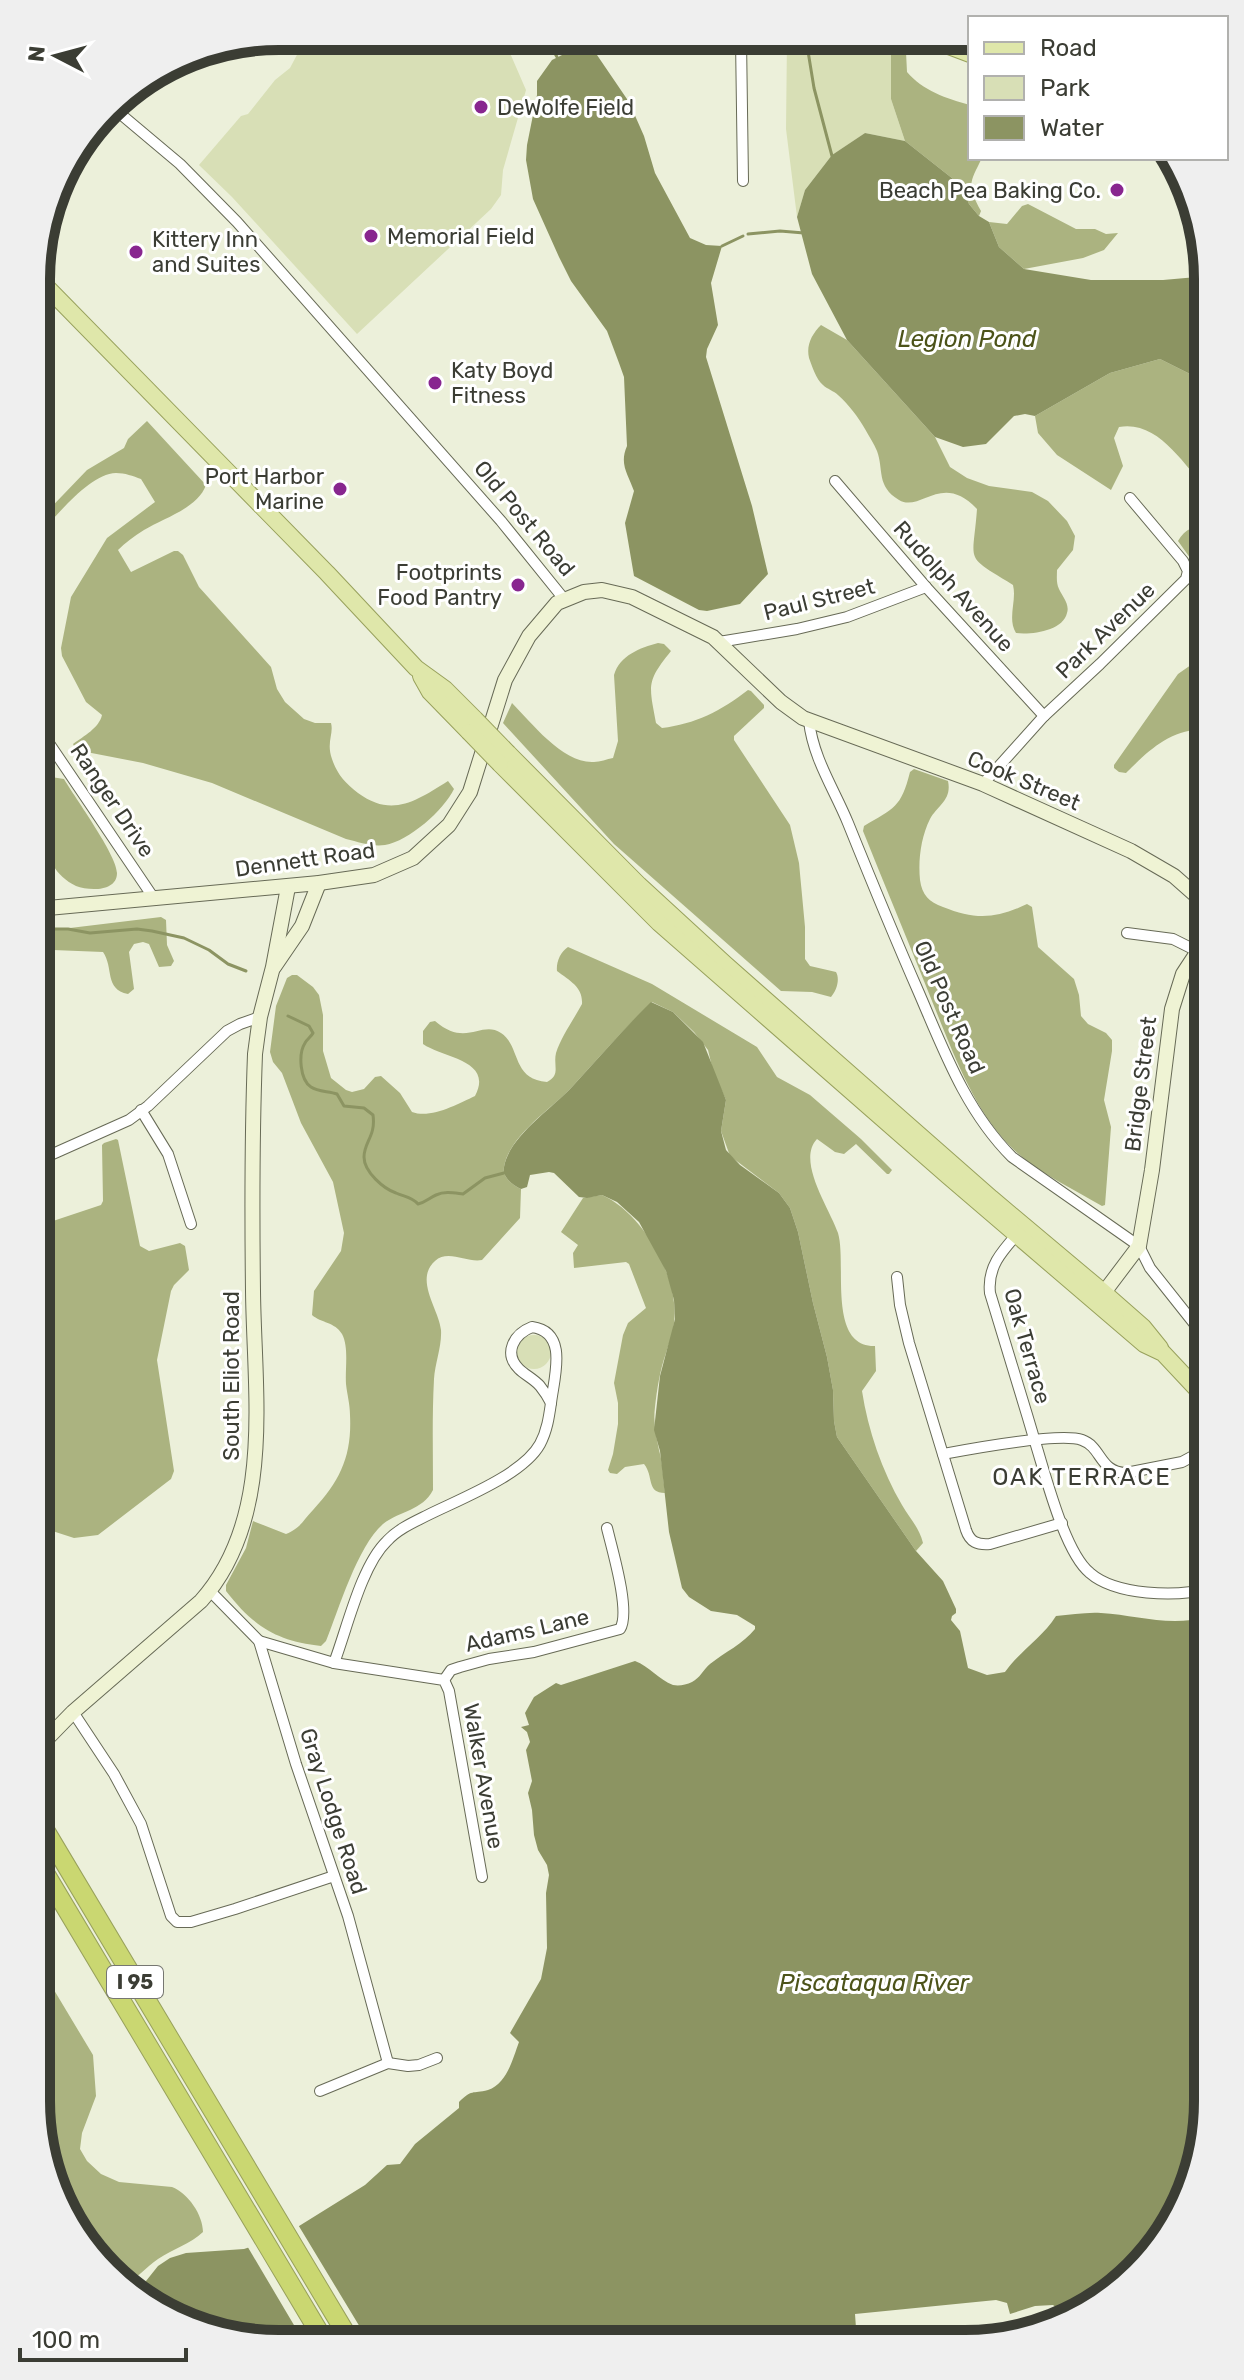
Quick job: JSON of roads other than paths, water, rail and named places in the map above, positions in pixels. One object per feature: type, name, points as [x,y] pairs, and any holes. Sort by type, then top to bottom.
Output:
[{"type":"highway","name":"I 95","points":[[50,1838],[344,2330]]},
{"type":"highway","name":"I 95","points":[[50,1881],[318,2330]]},
{"type":"main road","points":[[52,293],[370,617],[416,668],[430,692],[472,726],[504,758],[659,923],[1100,1297]]},
{"type":"main road","name":"Old Post Road","points":[[564,599],[591,591],[616,592],[663,611],[719,642],[781,702],[809,721]]},
{"type":"main road","name":"Dennett Road","points":[[50,908],[319,883],[374,875],[413,858],[449,825],[470,792],[505,680],[529,636],[549,611],[564,599]]},
{"type":"main road","name":"Cook Street","points":[[809,721],[983,784],[1159,865],[1194,893]]},
{"type":"main road","points":[[273,967],[302,926],[319,883]]},
{"type":"main road","name":"South Eliot Road","points":[[50,1736],[210,1591],[227,1565],[243,1521],[255,1456],[255,1054],[288,887]]},
{"type":"main road","name":"Bridge Street","points":[[1100,1297],[1139,1246],[1172,1009],[1183,974],[1194,956]]},
{"type":"main road","points":[[1020,1230],[1079,1271],[1144,1344],[1163,1353],[1194,1386]]},
{"type":"street","points":[[741,50],[743,181]]},
{"type":"street","name":"Old Post Road","points":[[121,114],[180,164],[237,222],[501,521],[564,599]]},
{"type":"street","name":"Rudolph Avenue","points":[[835,481],[926,587],[1044,716]]},
{"type":"street","name":"Park Avenue","points":[[983,784],[1044,716],[1186,579],[1188,571],[1183,561],[1130,498]]},
{"type":"street","name":"Paul Street","points":[[719,642],[847,617],[926,587]]},
{"type":"street","name":"Old Post Road","points":[[809,721],[818,758],[840,802],[943,1050],[976,1114],[1012,1157],[1139,1246]]},
{"type":"street","name":"Ranger Drive","points":[[50,745],[153,897]]},
{"type":"street","points":[[1127,933],[1173,939],[1194,950]]},
{"type":"street","points":[[50,1156],[116,1128],[141,1110],[227,1031],[260,1017]]},
{"type":"street","points":[[141,1110],[168,1154],[191,1224]]},
{"type":"street","name":"Oak Terrace","points":[[1020,1230],[994,1262],[989,1287],[1035,1441],[1075,1557],[1089,1573],[1105,1583],[1124,1589],[1194,1590]]},
{"type":"street","points":[[1139,1246],[1150,1268],[1194,1323]]},
{"type":"street","points":[[897,1277],[906,1331],[966,1530],[974,1543],[1002,1542],[1062,1523]]},
{"type":"street","points":[[334,1663],[369,1566],[380,1547],[408,1525],[512,1472],[529,1459],[544,1433],[551,1403],[556,1344],[548,1333],[532,1327],[514,1340],[511,1355],[519,1369],[541,1387],[551,1403]]},
{"type":"street","points":[[943,1454],[1074,1438],[1090,1444],[1109,1468],[1117,1472],[1182,1462],[1194,1456]]},
{"type":"street","name":"Adams Lane","points":[[444,1680],[451,1670],[460,1667],[616,1631],[624,1619],[607,1528]]},
{"type":"street","name":"Gray Lodge Road","points":[[210,1591],[259,1641],[296,1764],[348,1916],[388,2063]]},
{"type":"street","name":"Walker Avenue","points":[[259,1641],[334,1663],[444,1680],[449,1691],[482,1877]]},
{"type":"street","points":[[73,1712],[114,1774],[141,1824],[171,1916],[177,1922],[191,1922],[334,1876]]},
{"type":"street","points":[[320,2091],[388,2063],[419,2065],[437,2058]]},
{"type":"water","points":[[572,50],[597,55],[629,102],[655,173],[690,238],[706,245],[722,246],[711,283],[718,325],[706,357],[752,506],[768,574],[740,604],[699,610],[634,576],[625,523],[634,491],[624,464],[627,446],[624,377],[607,331],[571,281],[559,257],[533,199],[526,160],[537,81],[552,60]]},
{"type":"water","name":"Legion Pond","points":[[865,133],[905,141],[962,186],[969,204],[989,222],[999,247],[1024,269],[1091,280],[1194,277],[1194,376],[1160,359],[1110,373],[1035,416],[1014,416],[986,444],[963,447],[935,437],[847,340],[812,274],[797,217],[805,190],[832,155]]},
{"type":"water","name":"Piscataqua River","points":[[651,1002],[673,1012],[703,1042],[726,1100],[721,1131],[726,1150],[740,1165],[779,1193],[790,1208],[827,1357],[837,1437],[916,1551],[943,1581],[956,1609],[951,1620],[960,1631],[968,1668],[987,1675],[1005,1672],[1056,1616],[1101,1613],[1154,1620],[1194,1619],[1194,2116],[1182,2175],[1163,2216],[1127,2263],[1092,2291],[1059,2309],[1053,2305],[1035,2306],[1010,2314],[1007,2303],[996,2300],[855,2314],[854,2330],[279,2330],[249,2328],[191,2313],[143,2284],[158,2266],[186,2253],[244,2249],[283,2236],[365,2185],[387,2165],[400,2164],[415,2144],[459,2108],[463,2098],[495,2087],[508,2070],[519,2042],[510,2033],[541,1979],[547,1948],[546,1893],[549,1875],[534,1835],[528,1793],[532,1781],[526,1750],[530,1742],[527,1732],[521,1727],[529,1725],[525,1713],[534,1697],[556,1683],[561,1685],[635,1661],[673,1685],[687,1684],[755,1629],[737,1615],[711,1611],[689,1597],[682,1588],[669,1532],[660,1451],[654,1430],[660,1376],[675,1319],[674,1300],[666,1271],[639,1222],[617,1202],[602,1195],[579,1197],[554,1173],[549,1172],[530,1175],[527,1187],[521,1189],[508,1180],[504,1171],[507,1156],[522,1134],[571,1088]]},
{"type":"waterway","points":[[553,50],[557,57]]},
{"type":"waterway","points":[[808,50],[814,88],[832,156]]},
{"type":"waterway","points":[[748,234],[780,231],[804,233]]},
{"type":"waterway","points":[[722,246],[743,236]]},
{"type":"waterway","points":[[50,929],[90,933],[137,929],[152,931],[184,938],[246,971]]},
{"type":"waterway","points":[[288,1016],[309,1026],[313,1033],[301,1054],[302,1073],[307,1084],[317,1090],[337,1094],[344,1106],[364,1108],[373,1115],[365,1163],[371,1174],[386,1188],[418,1204],[443,1193],[463,1194],[485,1178],[504,1173]]},
{"type":"place","name":"DeWolfe Field","points":[[481,107]]},
{"type":"place","name":"Beach Pea Baking Co.","points":[[1117,190]]},
{"type":"place","name":"Memorial Field","points":[[371,236]]},
{"type":"place","name":"Kittery Inn and Suites","points":[[136,252]]},
{"type":"place","name":"Katy Boyd Fitness","points":[[435,383]]},
{"type":"place","name":"Port Harbor Marine","points":[[340,489]]},
{"type":"place","name":"Footprints Food Pantry","points":[[518,585]]},
{"type":"district","name":"OAK TERRACE","points":[[1082,1477]]}]
